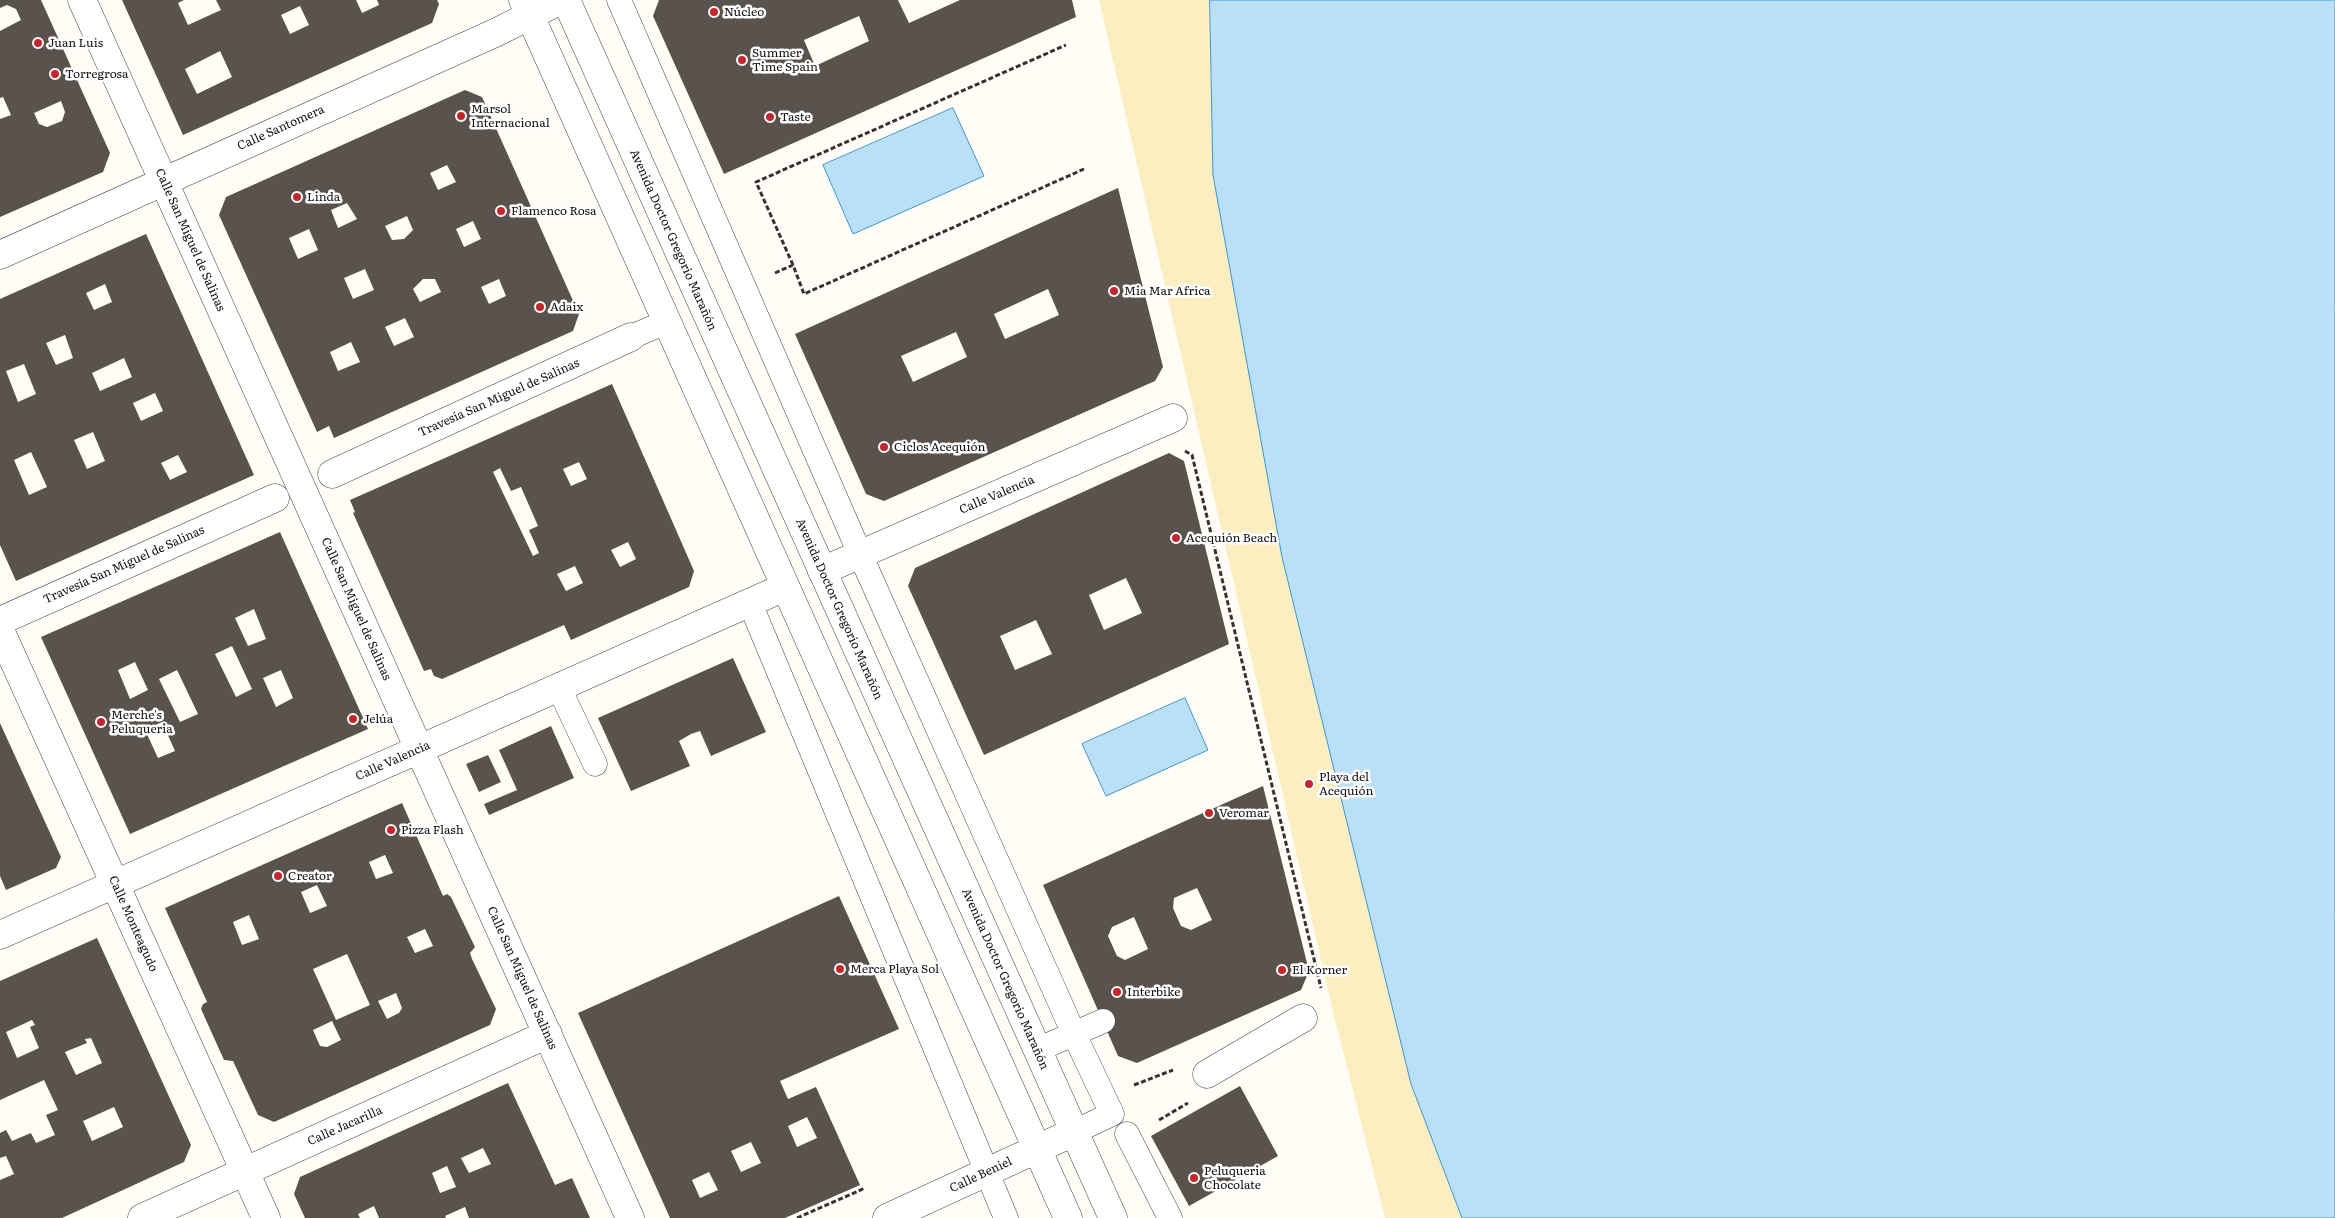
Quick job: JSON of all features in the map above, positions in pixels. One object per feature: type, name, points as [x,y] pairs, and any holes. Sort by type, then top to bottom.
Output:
[{"type":"street","name":"Calle San Miguel de Salinas","points":[[82,0],[630,1218]]},
{"type":"street","name":"Calle Santomera","points":[[0,255],[495,33],[527,8],[561,0]]},
{"type":"street","name":"Avenida Doctor Gregorio Marañón","points":[[566,0],[1113,1218]]},
{"type":"street","points":[[527,8],[1068,1218]]},
{"type":"street","name":"Travesía San Miguel de Salinas","points":[[332,474],[631,337]]},
{"type":"street","name":"Calle Valencia","points":[[822,571],[1173,418]]},
{"type":"street","name":"Travesía San Miguel de Salinas","points":[[0,621],[275,498]]},
{"type":"street","name":"Calle Valencia","points":[[0,935],[786,587]]},
{"type":"street","name":"Calle Monteagudo","points":[[0,630],[266,1218]]},
{"type":"street","points":[[1207,1074],[1303,1018]]},
{"type":"street","name":"Calle Jacarilla","points":[[142,1218],[548,1034]]},
{"type":"street","name":"Calle Beniel","points":[[887,1218],[1074,1132]]},
{"type":"lane","points":[[619,0],[860,554],[1074,1034],[1112,1114],[1074,1132]]},
{"type":"lane","name":"Travesía San Miguel de Salinas","points":[[631,337],[666,322]]},
{"type":"lane","points":[[750,603],[1006,1218]]},
{"type":"lane","points":[[559,688],[595,764]]},
{"type":"lane","points":[[1037,1050],[1103,1021]]},
{"type":"lane","points":[[1127,1134],[1170,1218]]},
{"type":"path","points":[[1066,45],[756,182],[804,294],[1084,168]]},
{"type":"path","points":[[769,276],[793,265]]},
{"type":"path","points":[[1178,448],[1192,455],[1323,995]]},
{"type":"path","points":[[1132,1085],[1174,1070],[1207,1074],[1195,1099],[1158,1121]]},
{"type":"path","points":[[797,1218],[868,1186]]},
{"type":"sand","name":"Playa del Acequión","points":[[1099,0],[1210,0],[1213,175],[1411,1084],[1462,1218],[1385,1218],[1333,1012]]},
{"type":"water","points":[[1210,0],[2335,0],[2335,1218],[1462,1218],[1411,1084],[1282,557],[1213,175]]},
{"type":"water","points":[[953,108],[984,176],[853,234],[823,165]]},
{"type":"water","points":[[1185,698],[1208,750],[1106,796],[1082,744]]},
{"type":"building","points":[[0,0],[41,0],[110,153],[103,172],[0,217],[0,119],[11,115],[3,97],[0,98],[0,31],[21,20],[16,9],[7,5],[0,8]],"holes":[[[61,101],[65,112],[62,121],[47,127],[39,124],[34,113]]]},
{"type":"building","points":[[122,0],[184,0],[178,3],[188,25],[221,10],[216,0],[356,0],[362,13],[379,5],[377,0],[437,0],[439,4],[432,23],[183,135]],"holes":[[[300,6],[309,25],[290,34],[281,15]],[[220,51],[232,77],[197,94],[185,69]]]},
{"type":"building","points":[[659,0],[898,0],[909,23],[960,0],[1072,0],[1076,17],[724,174],[653,16]],"holes":[[[859,16],[869,41],[815,66],[804,40]]]},
{"type":"building","points":[[465,90],[482,97],[579,314],[573,331],[334,438],[329,426],[317,432],[219,215],[226,197]],"holes":[[[447,165],[456,182],[438,190],[430,173]],[[347,203],[357,219],[338,228],[331,210]],[[407,216],[413,230],[404,239],[392,240],[385,226]],[[473,221],[481,239],[464,247],[456,229]],[[309,229],[318,250],[298,259],[289,238]],[[365,269],[374,290],[353,299],[344,278]],[[423,279],[435,279],[441,292],[420,302],[413,289]],[[499,279],[506,296],[489,304],[481,287]],[[405,318],[414,337],[394,346],[385,327]],[[351,342],[360,362],[338,371],[330,352]]]},
{"type":"building","points":[[1118,188],[1163,367],[1155,381],[884,501],[866,494],[795,334]],"holes":[[[1048,289],[1059,315],[1005,339],[994,314]],[[956,332],[967,357],[913,382],[901,356]]]},
{"type":"building","points":[[146,234],[254,475],[16,581],[0,545],[0,299]],"holes":[[[105,284],[112,302],[94,310],[86,293]],[[65,335],[73,358],[56,365],[46,343]],[[124,358],[132,377],[100,391],[92,373]],[[24,364],[36,394],[18,402],[6,371]],[[155,393],[163,411],[141,421],[133,403]],[[93,432],[105,461],[87,469],[74,440]],[[31,452],[47,487],[29,495],[14,460]],[[178,455],[187,472],[170,480],[161,463]]]},
{"type":"building","points":[[612,384],[694,571],[689,587],[571,640],[564,625],[442,679],[434,676],[431,669],[424,671],[353,513],[355,512],[350,500]],"holes":[[[579,462],[587,479],[571,486],[563,469]],[[500,468],[511,491],[521,487],[538,526],[529,530],[539,553],[533,556],[493,472]],[[628,542],[636,559],[620,567],[611,550]],[[575,566],[583,583],[566,591],[557,574]]]},
{"type":"building","points":[[1169,453],[1184,461],[1229,644],[984,755],[908,586],[915,568]],"holes":[[[1126,578],[1142,613],[1104,630],[1089,595]],[[1036,620],[1052,654],[1015,670],[1000,636]]]},
{"type":"building","points":[[280,532],[368,729],[130,834],[41,637]],"holes":[[[254,609],[266,639],[248,646],[235,618]],[[232,646],[252,689],[236,697],[215,654]],[[135,662],[148,690],[130,699],[118,670]],[[177,670],[198,714],[180,722],[159,679]],[[281,670],[293,698],[276,707],[263,678]],[[162,722],[175,751],[158,758],[145,730]]]},
{"type":"building","points":[[733,658],[766,732],[711,756],[700,731],[691,734],[679,741],[690,766],[631,791],[598,718]]},
{"type":"building","points":[[0,723],[61,857],[56,868],[6,890],[0,876]]},
{"type":"building","points":[[551,726],[574,778],[489,815],[484,804],[517,790],[499,750]]},
{"type":"building","points":[[488,755],[501,782],[479,792],[466,764]]},
{"type":"building","points":[[1263,786],[1309,971],[1301,990],[1137,1063],[1118,1056],[1043,885]],"holes":[[[1197,888],[1212,920],[1191,930],[1181,926],[1173,908],[1174,898]],[[1134,917],[1148,949],[1125,960],[1117,956],[1108,936],[1112,927]]]},
{"type":"building","points":[[402,803],[443,896],[447,894],[451,897],[475,947],[470,953],[472,959],[496,1009],[490,1025],[274,1122],[258,1115],[233,1061],[224,1060],[201,1009],[203,1004],[207,1002],[165,908]],"holes":[[[385,855],[393,873],[376,879],[369,862]],[[317,885],[327,906],[310,913],[301,892]],[[249,915],[259,939],[242,945],[233,922]],[[425,929],[433,946],[415,953],[407,937]],[[347,954],[370,1005],[336,1020],[313,969]],[[396,993],[402,1008],[399,1013],[387,1019],[378,1001]],[[332,1021],[341,1040],[327,1047],[320,1046],[313,1030]]]},
{"type":"building","points":[[839,896],[899,1029],[780,1081],[788,1099],[816,1087],[860,1185],[785,1218],[670,1218],[578,1013]],"holes":[[[807,1117],[817,1138],[797,1147],[788,1126]],[[751,1142],[761,1163],[741,1172],[731,1151]],[[709,1172],[718,1190],[700,1198],[692,1180]]]},
{"type":"building","points":[[97,938],[191,1145],[184,1162],[62,1218],[0,1218],[0,1180],[14,1174],[6,1156],[0,1158],[0,1133],[6,1130],[12,1141],[31,1133],[36,1143],[55,1135],[46,1115],[58,1110],[44,1080],[0,1100],[0,981]],"holes":[[[32,1020],[35,1025],[30,1027],[39,1048],[17,1058],[6,1032]],[[91,1038],[102,1063],[76,1075],[65,1052],[87,1043],[85,1039]],[[114,1107],[123,1127],[92,1141],[83,1121]]]},
{"type":"building","points":[[508,1083],[555,1185],[572,1178],[590,1218],[469,1218],[465,1207],[445,1216],[446,1218],[379,1218],[374,1206],[358,1214],[360,1218],[305,1218],[294,1194],[300,1177]],"holes":[[[483,1148],[491,1164],[469,1173],[461,1158]],[[447,1166],[456,1187],[440,1193],[432,1173]]]},
{"type":"building","points":[[1240,1086],[1278,1156],[1189,1206],[1151,1136]]},
{"type":"place","name":"Núcleo","points":[[714,12]]},
{"type":"place","name":"Juan Luis","points":[[38,43]]},
{"type":"place","name":"Summer Time Spain","points":[[742,60]]},
{"type":"place","name":"Torregrosa","points":[[55,74]]},
{"type":"place","name":"Marsol Internacional","points":[[461,116]]},
{"type":"place","name":"Taste","points":[[770,117]]},
{"type":"place","name":"Linda","points":[[297,197]]},
{"type":"place","name":"Flamenco Rosa","points":[[501,211]]},
{"type":"place","name":"Mia Mar Africa","points":[[1114,291]]},
{"type":"place","name":"Adaix","points":[[540,307]]},
{"type":"place","name":"Ciclos Acequión","points":[[884,447]]},
{"type":"place","name":"Acequión Beach","points":[[1176,538]]},
{"type":"place","name":"Jelúa","points":[[353,719]]},
{"type":"place","name":"Merche's Peluqueria","points":[[101,722]]},
{"type":"place","name":"Playa del Acequión","points":[[1309,784]]},
{"type":"place","name":"Veromar","points":[[1209,813]]},
{"type":"place","name":"Pizza Flash","points":[[391,830]]},
{"type":"place","name":"Creator","points":[[278,876]]},
{"type":"place","name":"Merca Playa Sol","points":[[840,969]]},
{"type":"place","name":"El Korner","points":[[1282,970]]},
{"type":"place","name":"Interbike","points":[[1117,992]]},
{"type":"place","name":"Peluqueria Chocolate","points":[[1194,1178]]}]
